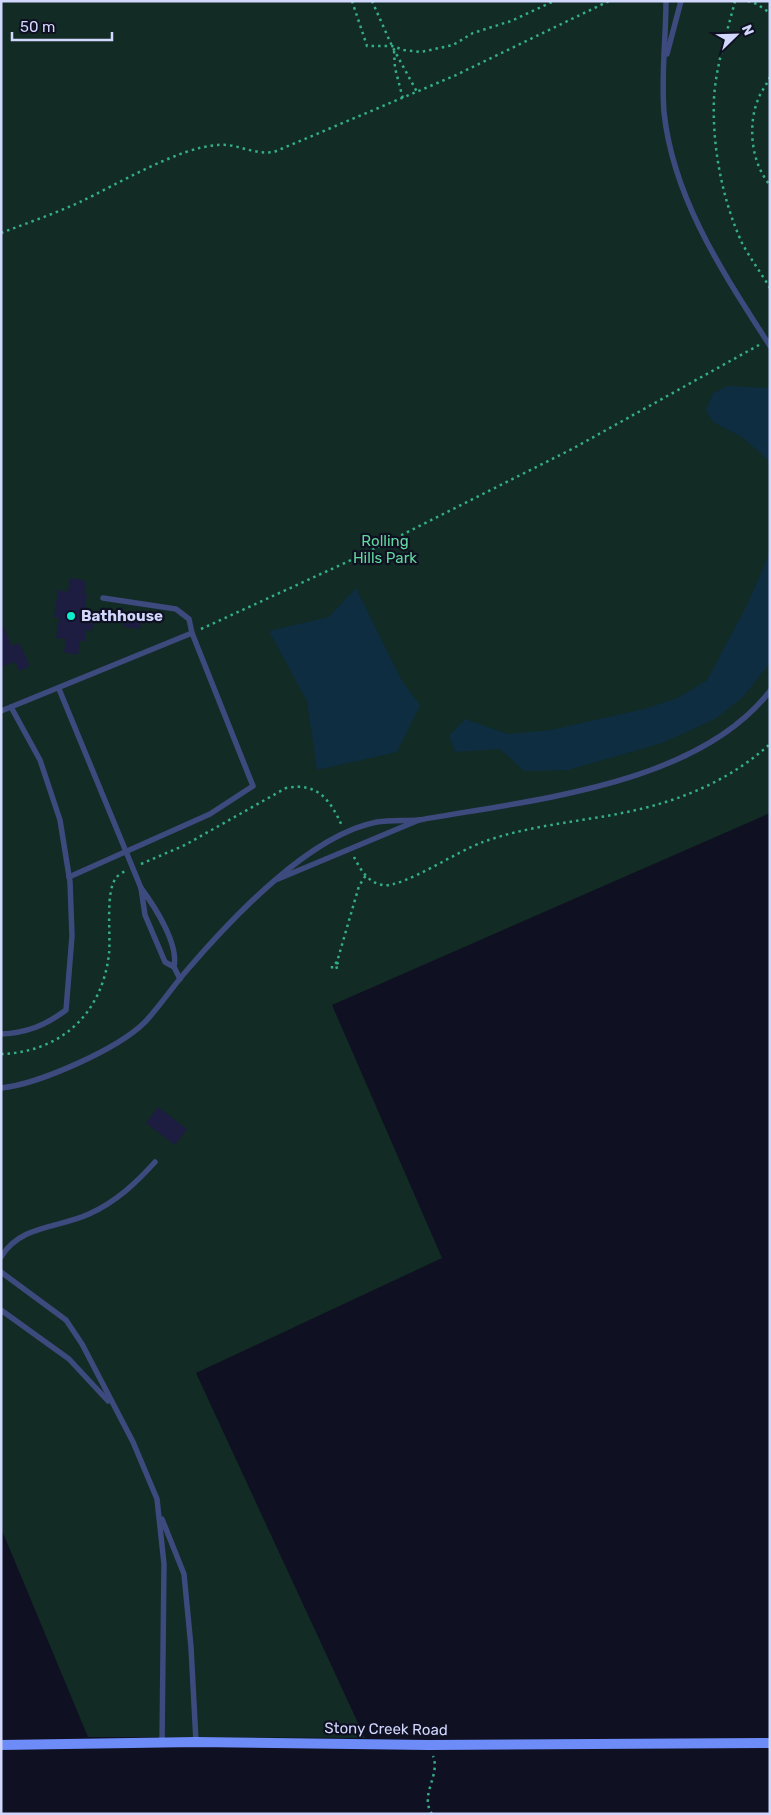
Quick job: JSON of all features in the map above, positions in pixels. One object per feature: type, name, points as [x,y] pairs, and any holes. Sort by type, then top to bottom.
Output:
[{"type":"main road","name":"Stony Creek Road","points":[[1,1745],[196,1742],[429,1745],[770,1743]]},
{"type":"lane","points":[[666,1],[664,111],[673,159],[686,200],[708,242],[769,344]]},
{"type":"lane","points":[[665,64],[681,1]]},
{"type":"lane","points":[[69,877],[210,814],[253,786],[192,633],[189,619],[176,609],[103,598]]},
{"type":"lane","points":[[1,711],[192,633]]},
{"type":"lane","points":[[59,688],[141,888],[148,923],[165,962],[174,967],[180,979]]},
{"type":"lane","points":[[1,1088],[36,1080],[94,1056],[144,1023],[180,979],[254,899],[303,857],[345,833],[377,822],[419,820],[558,795],[649,772],[686,757],[711,742],[745,717],[770,691]]},
{"type":"lane","points":[[1,1034],[19,1034],[40,1027],[66,1010],[72,936],[69,877],[60,820],[40,760],[10,707]]},
{"type":"lane","points":[[278,879],[419,820]]},
{"type":"lane","points":[[141,888],[157,910],[176,957],[174,967]]},
{"type":"lane","points":[[1,1257],[6,1248],[18,1237],[89,1214],[131,1189],[155,1162]]},
{"type":"lane","points":[[1,1272],[66,1320],[82,1344],[133,1442],[157,1499],[164,1564],[162,1743]]},
{"type":"lane","points":[[1,1310],[69,1359],[113,1406]]},
{"type":"lane","points":[[160,1514],[184,1574],[191,1647],[196,1742]]},
{"type":"path","points":[[352,1],[367,46],[392,46],[421,52],[453,45],[473,33],[510,21],[554,1]]},
{"type":"path","points":[[372,1],[392,46],[417,92]]},
{"type":"path","points":[[1,234],[78,202],[134,174],[189,152],[219,144],[260,154],[274,152],[417,92],[609,1]]},
{"type":"path","points":[[735,1],[719,63],[714,97],[714,130],[720,171],[742,243],[770,288]]},
{"type":"path","points":[[748,1],[757,4],[770,13]]},
{"type":"path","points":[[394,50],[395,68],[403,98]]},
{"type":"path","points":[[770,76],[759,96],[753,119],[754,155],[759,170],[770,185]]},
{"type":"path","points":[[192,633],[360,556],[504,484],[572,449],[755,346],[769,344]]},
{"type":"path","points":[[350,848],[366,875],[372,881],[383,885],[398,883],[461,850],[499,836],[664,804],[698,791],[729,775],[770,744]]},
{"type":"path","points":[[1,1054],[28,1051],[61,1038],[91,1009],[103,981],[109,955],[111,888],[116,877],[185,845],[241,814],[272,794],[286,788],[301,785],[317,791],[326,801],[345,833]]},
{"type":"path","points":[[337,962],[359,886],[366,875]]},
{"type":"path","points":[[429,1745],[437,1765],[427,1799],[432,1814]]},
{"type":"green space","name":"Rolling Hills Park","points":[[1,1],[770,1],[770,813],[332,1005],[442,1258],[196,1373],[365,1738],[88,1737],[1,1528]]},
{"type":"water","points":[[728,386],[770,388],[770,465],[768,460],[742,437],[713,422],[706,410],[713,393]]},
{"type":"water","points":[[770,552],[770,663],[743,697],[715,719],[662,743],[568,770],[524,771],[500,749],[455,752],[449,736],[465,719],[508,734],[551,730],[644,709],[678,698],[707,680],[746,607]]},
{"type":"water","points":[[356,588],[402,681],[420,705],[397,752],[317,770],[307,701],[269,631],[329,617]]},
{"type":"building","name":"Bathhouse","points":[[70,578],[86,581],[84,594],[87,594],[84,615],[94,617],[92,631],[86,630],[85,641],[80,641],[78,655],[64,652],[66,639],[56,638],[59,618],[54,617],[58,590],[68,592]]},
{"type":"building","points":[[125,612],[142,614],[140,629],[124,627]]},
{"type":"building","points":[[1,622],[12,646],[19,643],[30,666],[19,671],[15,662],[1,667]]},
{"type":"building","points":[[158,1107],[187,1129],[175,1145],[146,1123]]},
{"type":"place","name":"Bathhouse","points":[[71,616]]}]
